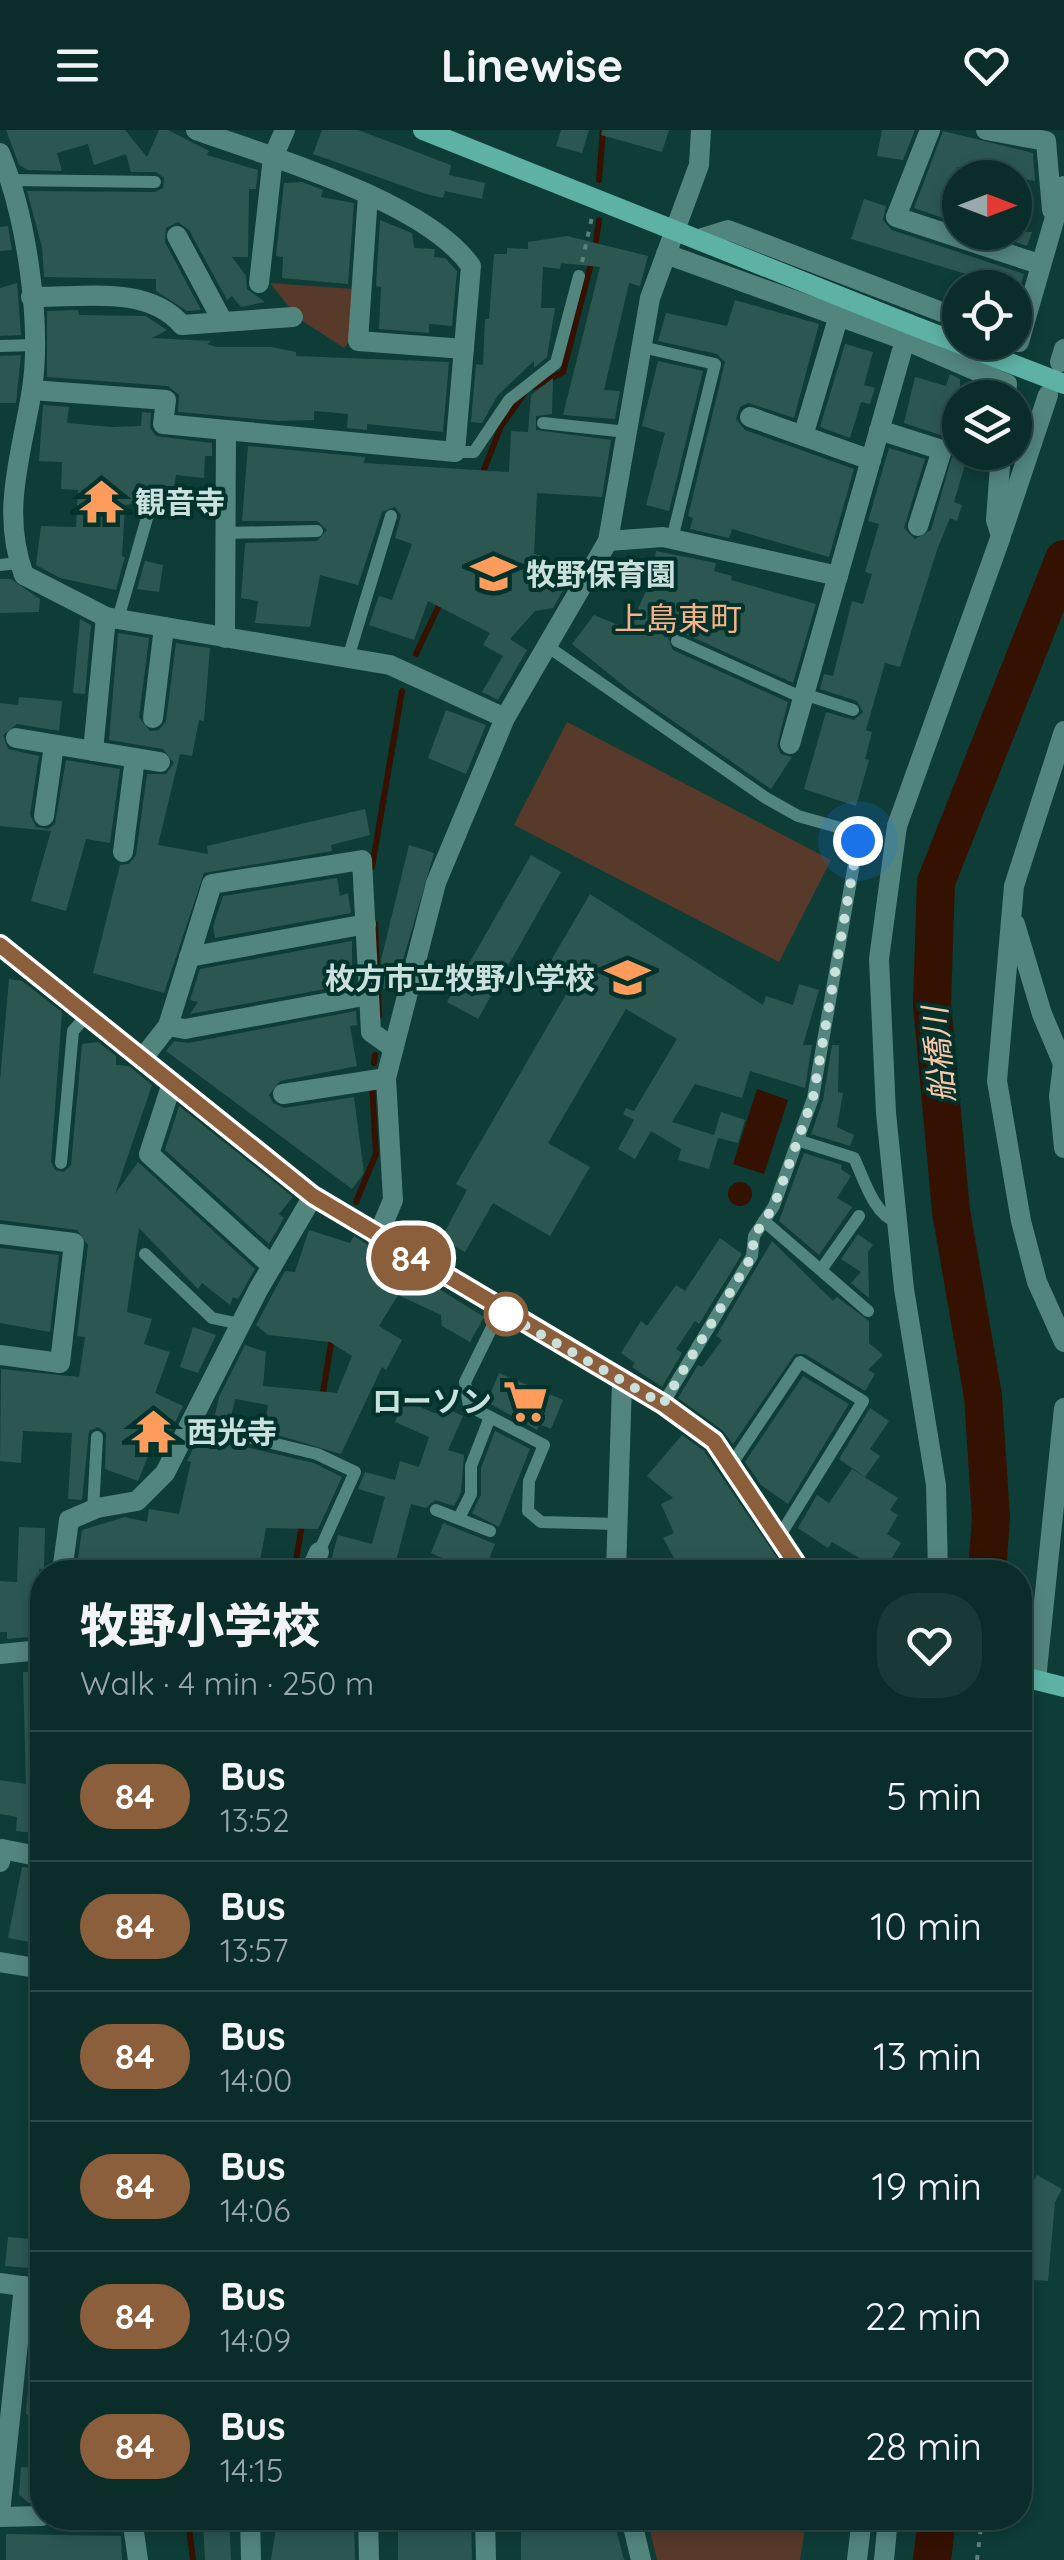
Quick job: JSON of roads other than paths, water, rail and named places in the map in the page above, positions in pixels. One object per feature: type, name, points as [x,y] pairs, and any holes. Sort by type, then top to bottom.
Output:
[{"type":"street","points":[[32,390],[166,400],[163,424],[455,452],[472,266],[458,247],[368,195],[196,130]]},
{"type":"street","points":[[259,283],[274,158],[285,130]]},
{"type":"street","points":[[423,130],[766,265],[907,332],[1056,389],[898,826],[879,960],[886,1113],[897,1222],[936,1485],[938,1560]]},
{"type":"street","points":[[377,1238],[394,1200],[386,1078],[436,882],[504,718],[608,541],[650,298],[700,165],[702,130]]},
{"type":"street","points":[[930,130],[896,217],[1039,264]]},
{"type":"street","points":[[986,130],[1046,141],[1052,217]]},
{"type":"street","points":[[0,153],[11,180],[31,298],[34,344],[32,390],[10,469],[3,515],[8,564],[112,618],[390,665],[504,718]]},
{"type":"street","points":[[1032,288],[1064,186]]},
{"type":"street","points":[[368,195],[358,341],[464,349]]},
{"type":"street","points":[[699,240],[728,230],[942,313]]},
{"type":"street","points":[[177,236],[223,322]]},
{"type":"street","points":[[666,254],[839,315],[907,332],[988,380]]},
{"type":"street","points":[[726,275],[766,265]]},
{"type":"street","points":[[31,298],[147,299],[168,308],[182,325],[293,316]]},
{"type":"street","points":[[802,436],[839,315]]},
{"type":"street","points":[[790,744],[907,332]]},
{"type":"street","points":[[750,417],[871,460]]},
{"type":"street","points":[[225,638],[226,430]]},
{"type":"street","points":[[880,430],[942,450],[918,526]]},
{"type":"street","points":[[1000,470],[996,520],[1000,536]]},
{"type":"street","points":[[608,541],[672,538],[838,576]]},
{"type":"street","points":[[93,751],[112,618]]},
{"type":"street","points":[[154,718],[164,628]]},
{"type":"street","points":[[1064,731],[1014,886],[997,1081],[1021,1221],[1036,1282],[1064,1342]]},
{"type":"street","points":[[16,738],[160,762]]},
{"type":"street","points":[[44,816],[54,745]]},
{"type":"street","points":[[123,852],[136,758]]},
{"type":"street","points":[[142,1059],[168,1026],[212,884],[362,860],[371,1032],[392,1047]]},
{"type":"street","points":[[1013,918],[1063,1063],[1064,1148]]},
{"type":"street","points":[[190,957],[366,924]]},
{"type":"street","points":[[0,945],[313,1196],[377,1238],[663,1404],[714,1441],[791,1560]]},
{"type":"street","points":[[168,1026],[185,1029],[369,996]]},
{"type":"street","points":[[282,1094],[386,1078]]},
{"type":"street","points":[[172,1083],[150,1154],[272,1266]]},
{"type":"street","points":[[64,1560],[69,1520],[93,1510],[138,1501],[165,1473],[240,1324],[313,1196]]},
{"type":"street","points":[[0,1234],[74,1243],[60,1363],[0,1355]]},
{"type":"street","points":[[616,1560],[622,1383]]},
{"type":"street","points":[[1032,1648],[1064,1408]]},
{"type":"street","points":[[315,1560],[319,1552]]},
{"type":"street","points":[[0,1654],[30,1650]]},
{"type":"street","points":[[1032,1679],[1064,1687]]},
{"type":"street","points":[[0,1862],[2,1849],[30,1854]]},
{"type":"street","points":[[0,1962],[30,1967]]},
{"type":"street","points":[[0,2283],[30,2288]]},
{"type":"street","points":[[30,2309],[0,2515],[30,2516]]},
{"type":"street","points":[[134,2530],[138,2560]]},
{"type":"street","points":[[250,2530],[250,2560]]},
{"type":"street","points":[[368,2530],[369,2560]]},
{"type":"street","points":[[486,2530],[486,2560]]},
{"type":"street","points":[[634,2530],[641,2560]]},
{"type":"street","points":[[857,2560],[861,2530]]},
{"type":"street","points":[[884,2560],[887,2530]]},
{"type":"lane","points":[[11,180],[155,182]]},
{"type":"lane","points":[[455,452],[474,452],[509,400],[556,362],[579,276]]},
{"type":"lane","points":[[0,346],[34,344]]},
{"type":"lane","points":[[642,346],[715,364],[672,538]]},
{"type":"lane","points":[[543,424],[627,432]]},
{"type":"lane","points":[[112,618],[149,511]]},
{"type":"lane","points":[[348,658],[391,516]]},
{"type":"lane","points":[[226,533],[317,531]]},
{"type":"lane","points":[[677,641],[804,696],[853,710]]},
{"type":"lane","points":[[547,646],[766,798],[798,816],[856,832],[858,841],[813,1098],[800,1141],[736,1284],[663,1404]]},
{"type":"lane","points":[[61,1163],[73,1031],[87,1015]]},
{"type":"lane","points":[[800,1141],[854,1158],[887,1219],[897,1222]]},
{"type":"lane","points":[[821,1270],[859,1216]]},
{"type":"lane","points":[[764,1221],[868,1311]]},
{"type":"lane","points":[[145,1254],[212,1318],[240,1324]]},
{"type":"lane","points":[[500,1311],[465,1382],[468,1406],[544,1444],[529,1482],[528,1512],[541,1522],[618,1524]]},
{"type":"lane","points":[[730,1465],[800,1362],[863,1402],[779,1537]]},
{"type":"lane","points":[[459,1518],[472,1494],[471,1466],[490,1417]]},
{"type":"lane","points":[[190,1423],[317,1454],[354,1472],[319,1552]]},
{"type":"lane","points":[[93,1510],[97,1437]]},
{"type":"lane","points":[[436,1510],[490,1531]]},
{"type":"waterway","points":[[599,180],[603,130]]},
{"type":"waterway","points":[[595,248],[599,220]]},
{"type":"waterway","points":[[534,387],[563,372],[592,260]]},
{"type":"waterway","points":[[482,475],[501,426],[524,394]]},
{"type":"waterway","name":"船橋川","points":[[988,1560],[991,1518],[983,1396],[951,1211],[932,1004],[936,882],[1064,559]]},
{"type":"waterway","points":[[416,654],[442,599]]},
{"type":"waterway","points":[[372,867],[402,691]]},
{"type":"waterway","points":[[375,924],[379,1016]]},
{"type":"waterway","points":[[374,1063],[375,1055]]},
{"type":"waterway","points":[[356,1202],[376,1154],[372,1084]]},
{"type":"waterway","points":[[322,1399],[332,1337]]},
{"type":"waterway","points":[[296,1560],[302,1524]]},
{"type":"waterway","points":[[189,2530],[193,2560]]},
{"type":"waterway","name":"船橋川","points":[[932,2560],[936,2530]]},
{"type":"place","name":"観音寺","points":[[102,502]]},
{"type":"place","name":"牧野保育園","points":[[493,574]]},
{"type":"place","name":"枚方市立牧野小学校","points":[[628,978]]},
{"type":"place","name":"ローソン","points":[[525,1401]]},
{"type":"place","name":"西光寺","points":[[154,1432]]},
{"type":"district","name":"上島東町","points":[[678,618]]}]
